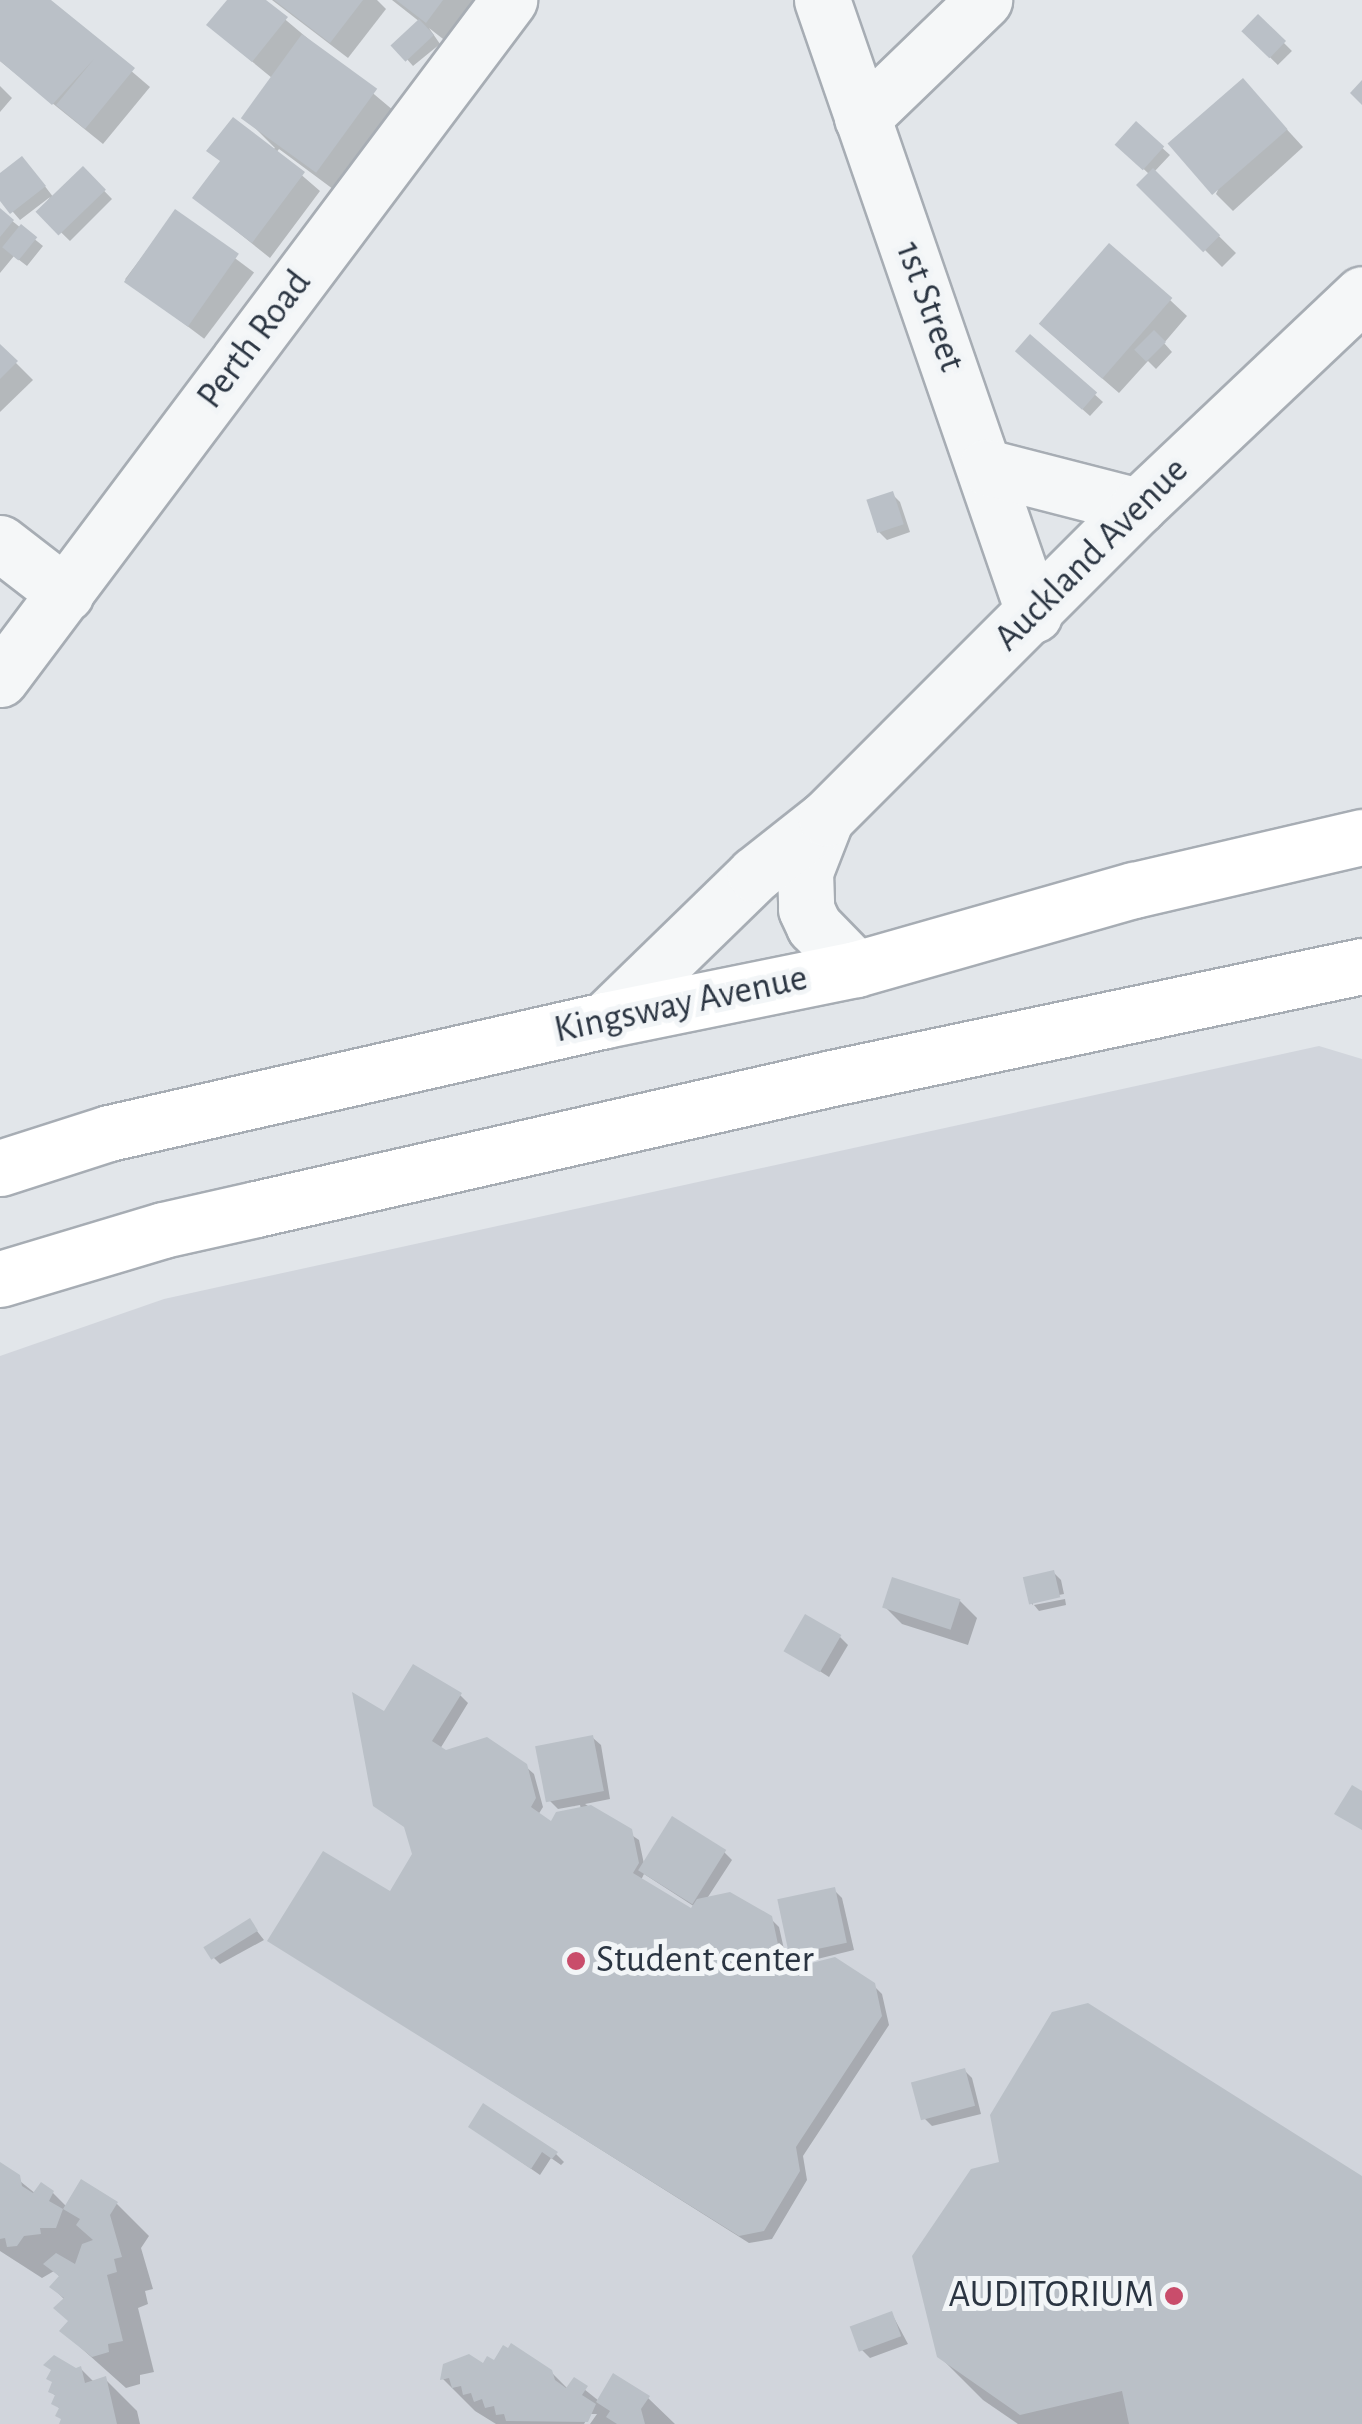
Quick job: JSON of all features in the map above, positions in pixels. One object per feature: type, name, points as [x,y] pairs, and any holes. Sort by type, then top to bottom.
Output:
[{"type":"main road","name":"Kingsway Avenue","points":[[0,1168],[109,1132],[605,1020],[856,968],[1134,890],[1362,837]]},
{"type":"main road","points":[[0,1280],[127,1240],[256,1208],[832,1078],[1362,966]]},
{"type":"street","name":"Perth Road","points":[[0,679],[509,0]]},
{"type":"street","name":"1st Street","points":[[822,0],[1034,614]]},
{"type":"street","points":[[862,118],[984,0]]},
{"type":"street","name":"Auckland Avenue","points":[[605,1020],[741,887],[826,818],[1138,506],[1362,294]]},
{"type":"street","points":[[986,467],[1138,506]]},
{"type":"street","points":[[0,543],[66,594]]},
{"type":"street","name":"Auckland Avenue","points":[[826,818],[805,872],[806,909],[814,926],[856,968]]},
{"type":"shaded area","points":[[1319,1046],[1362,1059],[1362,2424],[0,2424],[0,1356],[164,1299]]},
{"type":"building","points":[[0,0],[51,0],[135,68],[85,129],[56,105],[94,59],[52,105],[0,61]]},
{"type":"building","points":[[227,0],[266,0],[288,17],[252,62],[206,25]]},
{"type":"building","points":[[274,0],[363,0],[330,43]]},
{"type":"building","points":[[396,0],[443,0],[426,23]]},
{"type":"building","points":[[1258,14],[1286,41],[1269,58],[1241,31]]},
{"type":"building","points":[[419,19],[434,35],[405,62],[390,46]]},
{"type":"building","points":[[302,34],[377,89],[316,173],[241,118]]},
{"type":"building","points":[[1243,78],[1288,129],[1212,195],[1168,144]]},
{"type":"building","points":[[1362,80],[1362,105],[1350,93]]},
{"type":"building","points":[[233,117],[305,172],[252,243],[192,198],[220,161],[206,151]]},
{"type":"building","points":[[1136,121],[1164,146],[1143,170],[1115,145]]},
{"type":"building","points":[[22,156],[46,186],[10,214],[0,201],[0,173]]},
{"type":"building","points":[[83,166],[106,190],[58,236],[36,212]]},
{"type":"building","points":[[1153,168],[1220,235],[1203,252],[1136,185]]},
{"type":"building","points":[[0,208],[14,220],[0,237]]},
{"type":"building","points":[[175,209],[239,254],[188,327],[124,282]]},
{"type":"building","points":[[21,224],[37,237],[18,261],[2,247]]},
{"type":"building","points":[[1109,243],[1172,298],[1102,379],[1039,324]]},
{"type":"building","points":[[1154,330],[1166,342],[1146,362],[1134,350]]},
{"type":"building","points":[[1030,334],[1097,392],[1082,410],[1015,351]]},
{"type":"building","points":[[0,344],[18,361],[0,379]]},
{"type":"building","points":[[893,491],[904,524],[877,533],[866,500]]},
{"type":"building","points":[[1054,1570],[1060,1597],[1029,1604],[1023,1577]]},
{"type":"building","points":[[892,1577],[960,1599],[951,1630],[882,1607]]},
{"type":"building","points":[[805,1614],[841,1635],[820,1672],[784,1651]]},
{"type":"building","points":[[413,1664],[462,1693],[432,1741],[446,1750],[487,1737],[527,1764],[536,1798],[531,1807],[551,1821],[556,1812],[591,1805],[632,1829],[639,1863],[633,1873],[691,1908],[697,1899],[730,1892],[772,1916],[779,1949],[773,1959],[796,1973],[800,1966],[835,1957],[875,1983],[882,2016],[796,2147],[800,2171],[764,2231],[739,2236],[267,1941],[323,1851],[390,1891],[412,1854],[404,1827],[373,1806],[352,1692],[384,1711]]},
{"type":"building","points":[[593,1735],[604,1791],[546,1802],[535,1746]]},
{"type":"building","points":[[1352,1785],[1362,1791],[1362,1830],[1334,1814]]},
{"type":"building","points":[[672,1816],[726,1850],[692,1904],[638,1870]]},
{"type":"building","points":[[835,1887],[847,1943],[789,1955],[777,1899]]},
{"type":"building","points":[[250,1918],[258,1931],[211,1960],[203,1947]]},
{"type":"building","points":[[1088,2003],[1362,2176],[1362,2424],[1129,2424],[1122,2391],[1020,2415],[937,2357],[912,2256],[971,2169],[999,2162],[990,2115],[1052,2012]]},
{"type":"building","points":[[965,2068],[975,2106],[921,2120],[911,2082]]},
{"type":"building","points":[[483,2103],[558,2152],[552,2159],[542,2152],[531,2169],[468,2127]]},
{"type":"building","points":[[0,2162],[20,2175],[22,2186],[33,2193],[41,2182],[54,2191],[49,2201],[63,2209],[56,2228],[40,2228],[41,2234],[24,2236],[17,2246],[7,2247],[5,2238],[0,2239]]},
{"type":"building","points":[[81,2179],[118,2202],[110,2215],[122,2257],[114,2259],[117,2272],[107,2275],[123,2341],[108,2344],[109,2352],[92,2357],[59,2331],[68,2321],[53,2308],[64,2298],[49,2287],[59,2276],[43,2264],[56,2253],[75,2264],[82,2244],[93,2240],[76,2225],[80,2219],[63,2209]]},
{"type":"building","points":[[892,2311],[901,2336],[859,2352],[850,2326]]},
{"type":"building","points":[[511,2343],[552,2370],[555,2380],[566,2388],[574,2377],[588,2386],[582,2395],[596,2404],[588,2422],[506,2421],[504,2414],[496,2415],[494,2406],[485,2408],[482,2399],[474,2402],[471,2393],[463,2395],[461,2386],[452,2388],[449,2378],[440,2380],[443,2364],[469,2354],[483,2363],[487,2356],[494,2360],[503,2345],[508,2348]]},
{"type":"building","points":[[54,2355],[76,2368],[81,2366],[85,2383],[106,2376],[117,2424],[59,2424],[61,2419],[55,2416],[59,2408],[51,2404],[55,2395],[48,2392],[52,2382],[46,2379],[51,2370],[43,2365]]},
{"type":"building","points":[[613,2373],[650,2396],[641,2409],[645,2424],[617,2424],[606,2417],[610,2411],[596,2402]]},
{"type":"place","name":"Student center","points":[[576,1961]]},
{"type":"place","name":"AUDITORIUM","points":[[1174,2296]]}]
